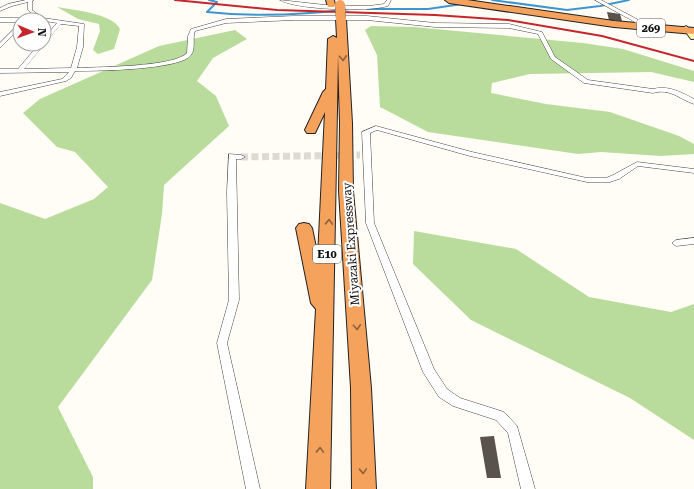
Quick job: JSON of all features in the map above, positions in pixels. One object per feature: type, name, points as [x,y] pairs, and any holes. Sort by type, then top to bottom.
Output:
[{"type":"highway","name":"269","points":[[449,0],[614,24],[691,31]]},
{"type":"highway","name":"Miyazaki Expressway","points":[[318,489],[325,328],[335,8]]},
{"type":"highway","name":"Miyazaki Expressway","points":[[335,8],[346,123],[346,191],[361,388],[364,489]]},
{"type":"highway","points":[[310,130],[332,87]]},
{"type":"highway","points":[[304,228],[325,328]]},
{"type":"street","points":[[282,0],[293,4],[313,7],[371,7],[386,5],[389,0]]},
{"type":"street","points":[[597,0],[645,26]]},
{"type":"street","points":[[0,10],[10,5],[31,1],[30,10],[41,19],[82,25],[75,69],[68,79],[0,94]]},
{"type":"street","points":[[0,71],[116,69],[175,62],[187,57],[190,51],[190,35],[193,30],[226,21],[294,18],[367,18],[435,25],[510,26],[540,32],[553,58],[586,82],[653,91],[664,89],[674,91],[694,102]]},
{"type":"street","points":[[0,20],[12,20]]},
{"type":"street","points":[[52,32],[60,22]]},
{"type":"street","points":[[0,46],[12,33]]},
{"type":"street","points":[[20,70],[35,52]]},
{"type":"street","points":[[528,489],[513,430],[500,416],[457,402],[443,393],[429,372],[370,223],[364,155],[366,132],[376,128],[470,154],[587,180],[607,180],[616,177],[637,164],[694,171]]},
{"type":"street","points":[[241,156],[232,156],[230,186],[234,301],[230,321],[224,332],[222,343],[253,489]]},
{"type":"street","points":[[676,243],[694,241]]},
{"type":"green space","points":[[57,7],[92,13],[109,19],[116,24],[120,29],[114,49],[98,54],[93,50],[100,31],[99,24],[78,19]]},
{"type":"green space","points":[[371,26],[414,27],[583,43],[623,49],[694,71],[694,82],[651,72],[530,74],[492,83],[491,93],[546,104],[610,112],[679,136],[694,144],[694,154],[661,156],[601,152],[578,154],[428,132],[380,107],[377,55],[365,30]]},
{"type":"green space","points":[[235,30],[247,39],[213,58],[197,81],[216,96],[229,126],[164,185],[162,214],[152,280],[58,407],[93,477],[93,489],[0,489],[0,203],[45,219],[94,199],[108,187],[75,152],[57,147],[23,113],[40,99],[159,46]]},
{"type":"green space","points":[[414,231],[516,249],[589,297],[671,312],[694,304],[694,440],[630,398],[471,320],[413,264]]},
{"type":"building","points":[[607,12],[620,14],[622,21],[609,20]]},
{"type":"building","points":[[494,436],[501,478],[487,478],[480,437]]},
{"type":"waterway","points":[[209,0],[217,2],[207,12],[225,14],[279,15],[351,9]]},
{"type":"waterway","points":[[492,0],[567,10],[600,6],[629,0]]},
{"type":"waterway","points":[[367,9],[428,9],[462,4]]},
{"type":"tunnel","points":[[241,157],[360,155]]},
{"type":"railway","points":[[175,0],[277,10],[435,15],[508,20],[602,36],[694,61]]}]
